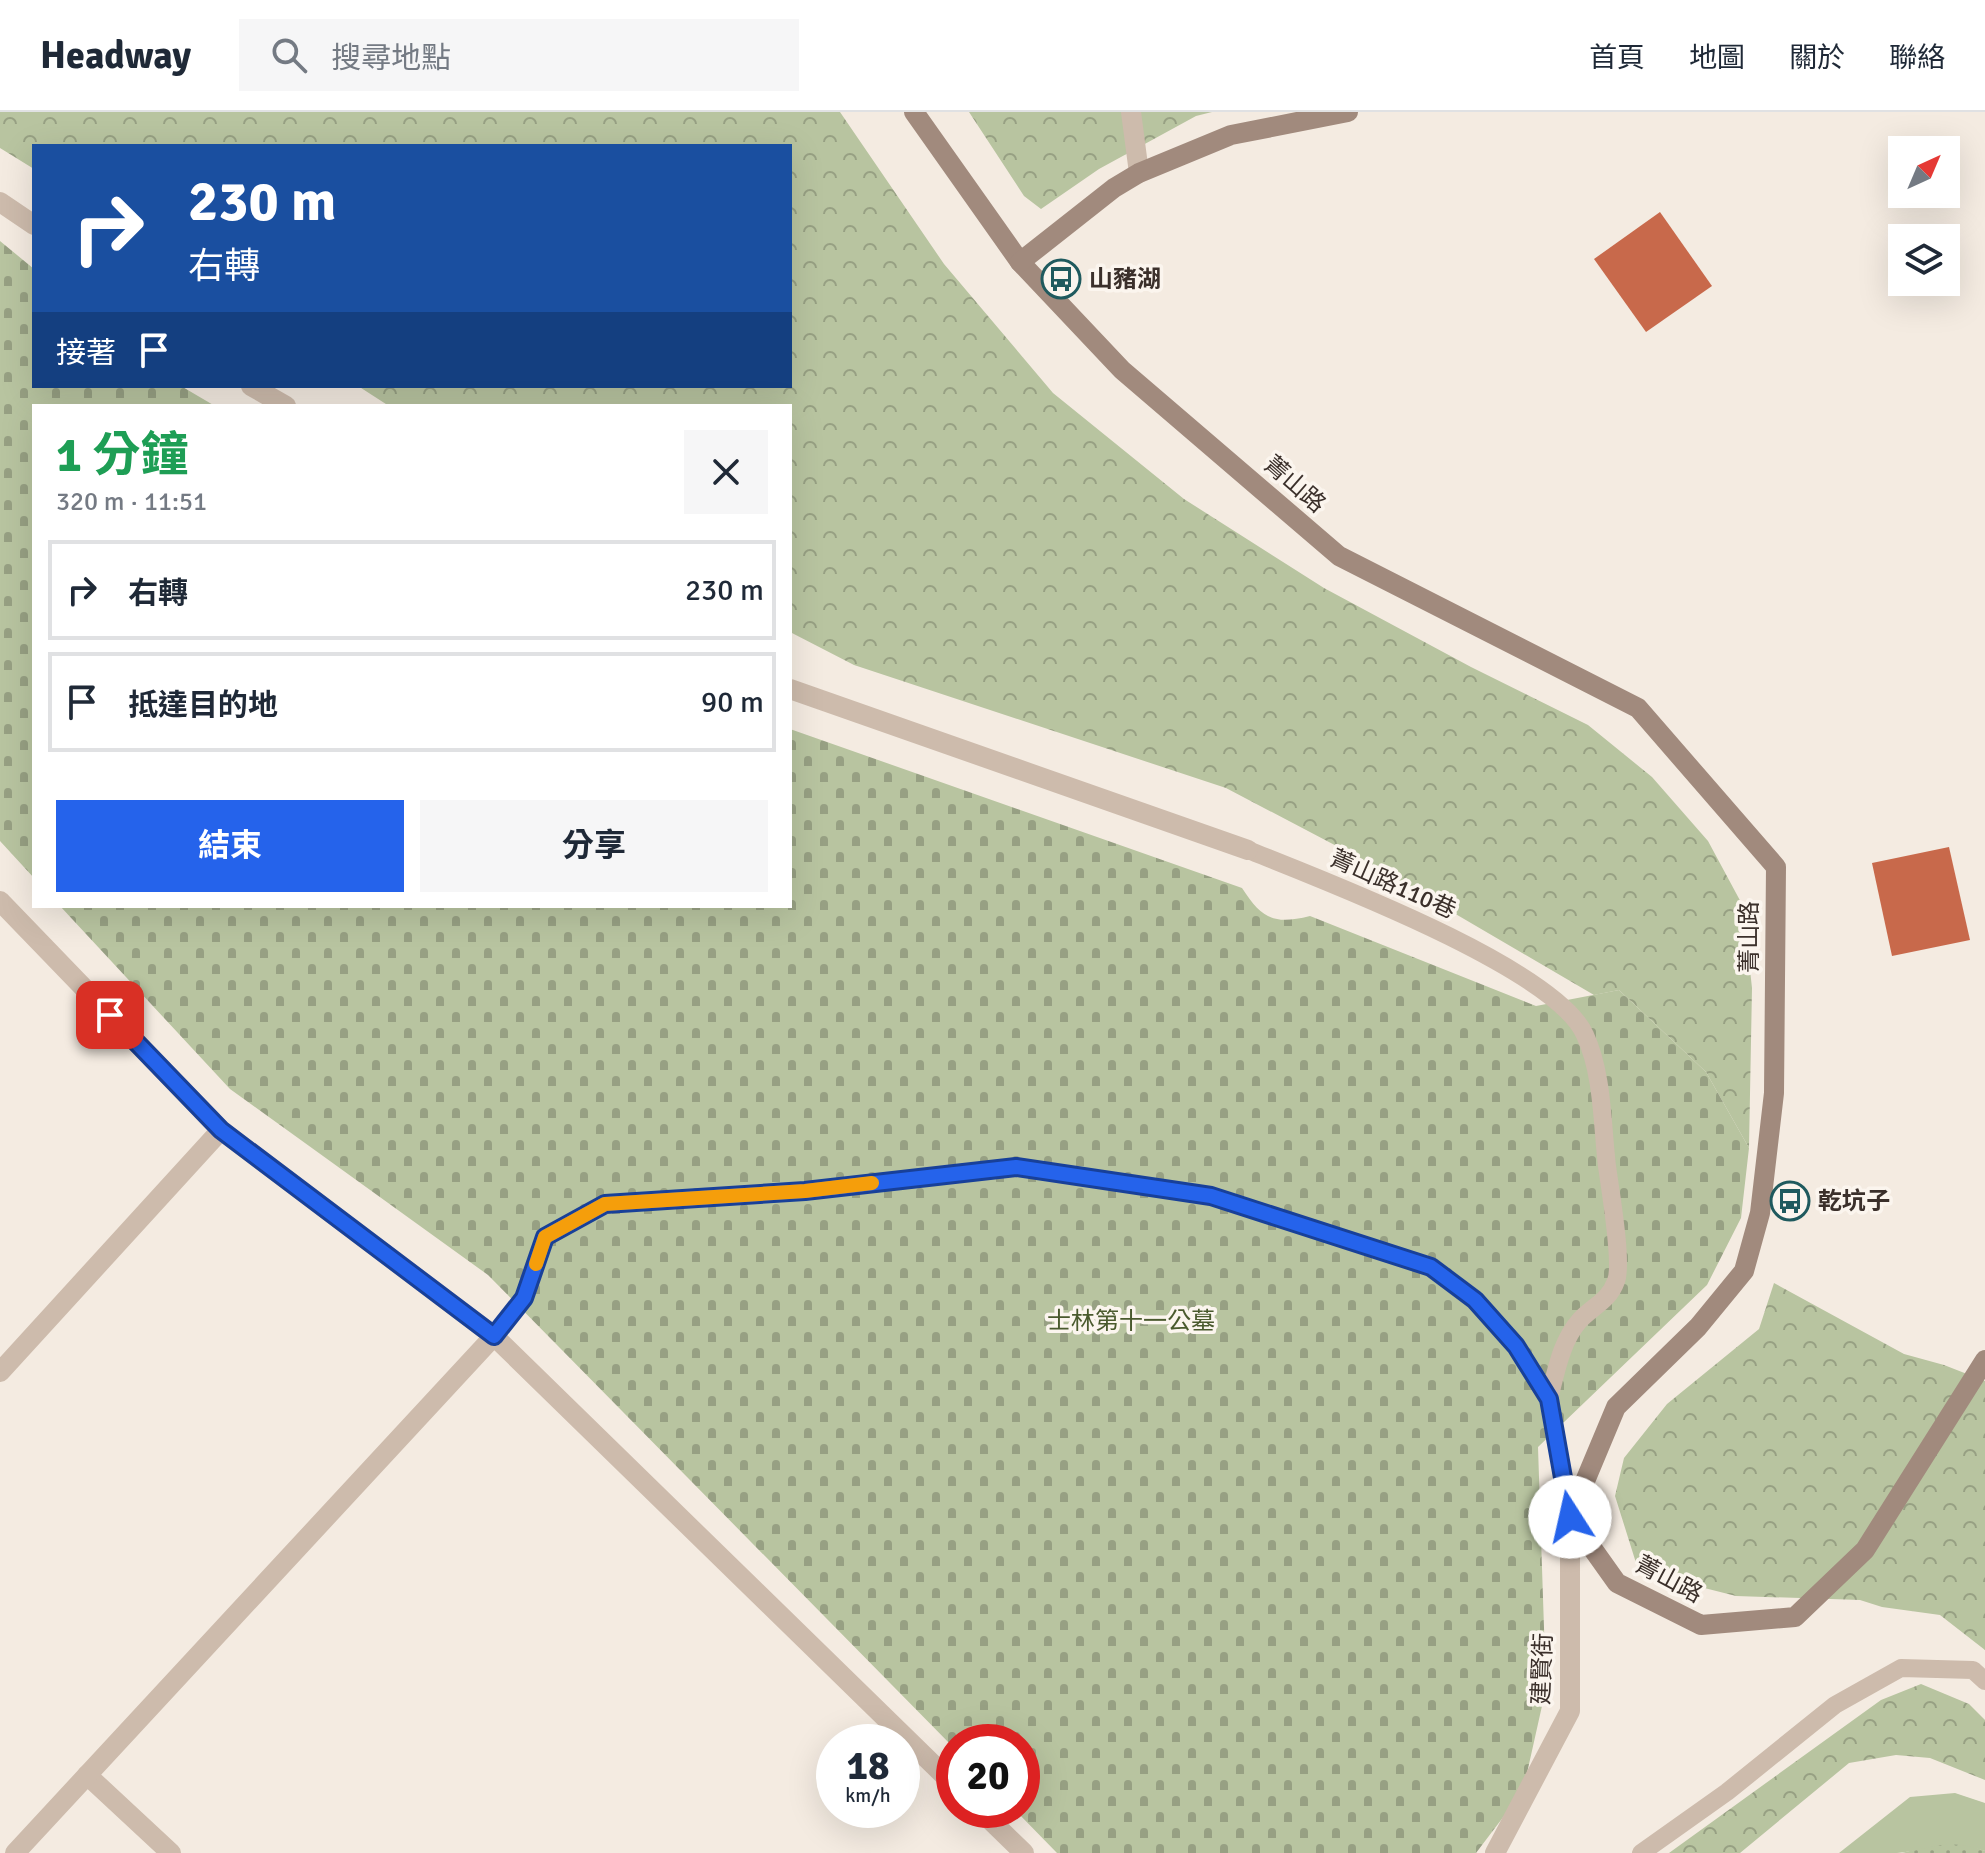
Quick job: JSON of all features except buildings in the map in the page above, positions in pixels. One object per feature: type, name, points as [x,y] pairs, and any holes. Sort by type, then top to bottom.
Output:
[{"type":"street","name":"菁山路","points":[[914,112],[1020,262],[1122,370],[1339,556],[1638,708],[1776,867],[1774,1093],[1760,1213],[1744,1271],[1698,1327],[1616,1407],[1570,1517],[1617,1583],[1701,1625],[1795,1617],[1865,1550],[1985,1360]]},
{"type":"street","points":[[1131,112],[1139,173]]},
{"type":"street","points":[[1020,262],[1114,188],[1139,173],[1231,135],[1348,112]]},
{"type":"street","points":[[0,202],[32,224]]},
{"type":"street","points":[[254,388],[282,404]]},
{"type":"street","name":"菁山路110巷","points":[[792,690],[1248,850]]},
{"type":"street","points":[[0,901],[221,1130],[494,1336],[936,1767]]},
{"type":"street","points":[[0,1372],[221,1130]]},
{"type":"street","points":[[15,1853],[494,1336]]},
{"type":"street","name":"建賢街","points":[[1495,1853],[1570,1711],[1570,1517]]},
{"type":"street","points":[[87,1775],[171,1853]]},
{"type":"street","points":[[998,1828],[1024,1853]]},
{"type":"lane","name":"菁山路110巷","points":[[1248,850],[1352,892],[1451,938],[1538,984],[1563,1006],[1585,1032],[1595,1065],[1616,1241],[1617,1279],[1606,1300],[1580,1320],[1564,1347],[1549,1399]]},
{"type":"lane","points":[[494,1336],[524,1298],[545,1237],[605,1204],[805,1191],[1016,1167],[1211,1196],[1431,1267],[1475,1300],[1505,1334],[1549,1399],[1570,1517]]},
{"type":"lane","points":[[1641,1853],[1727,1792],[1835,1705],[1901,1668],[1973,1670],[1985,1681]]},
{"type":"green space","points":[[0,112],[840,112],[944,264],[1053,393],[1184,499],[1324,588],[1471,667],[1588,725],[1652,777],[1708,841],[1743,906],[1752,988],[1749,1148],[1706,1072],[1619,990],[1594,995],[1365,861],[1226,788],[854,665],[792,633],[792,404],[386,404],[361,388],[792,388],[792,144],[32,144],[32,168],[0,148]]},
{"type":"green space","points":[[969,112],[1212,112],[1196,116],[1099,169],[1041,209],[1024,196]]},
{"type":"green space","points":[[0,241],[32,267],[32,388],[184,388],[212,404],[32,404],[32,876],[0,841]]},
{"type":"green space","name":"士林第十一公墓","points":[[792,730],[1242,888],[1256,907],[1270,917],[1287,920],[1310,916],[1536,1006],[1619,990],[1706,1072],[1749,1148],[1741,1218],[1707,1285],[1538,1447],[1546,1688],[1523,1791],[1476,1853],[1057,1853],[1033,1828],[1040,1828],[1040,1724],[936,1724],[936,1730],[488,1275],[230,1089],[62,908],[792,908]]},
{"type":"green space","points":[[1774,1283],[1904,1354],[1985,1381],[1985,1650],[1940,1615],[1882,1607],[1860,1600],[1736,1596],[1657,1576],[1637,1566],[1615,1496],[1624,1458],[1667,1404],[1759,1329]]},
{"type":"green space","points":[[1921,1684],[1969,1704],[1985,1720],[1985,1780],[1930,1758],[1896,1755],[1849,1763],[1740,1853],[1669,1853],[1881,1700]]},
{"type":"green space","points":[[1955,1793],[1985,1803],[1985,1851],[1949,1844],[1897,1853],[1839,1853],[1910,1797]]},
{"type":"green space","points":[[1963,1843],[1985,1853],[1902,1853],[1936,1844]]},
{"type":"slow traffic","points":[[536,1264],[545,1237],[605,1204],[805,1191],[872,1183]]},
{"type":"place","name":"山豬湖","points":[[1061,279]]},
{"type":"place","name":"乾坑子","points":[[1790,1201]]},
{"type":"route","points":[[110,1015],[221,1130],[494,1336],[524,1298],[545,1237],[605,1204],[805,1191],[1016,1167],[1211,1196],[1431,1267],[1475,1300],[1516,1346],[1549,1399],[1570,1517]]}]
